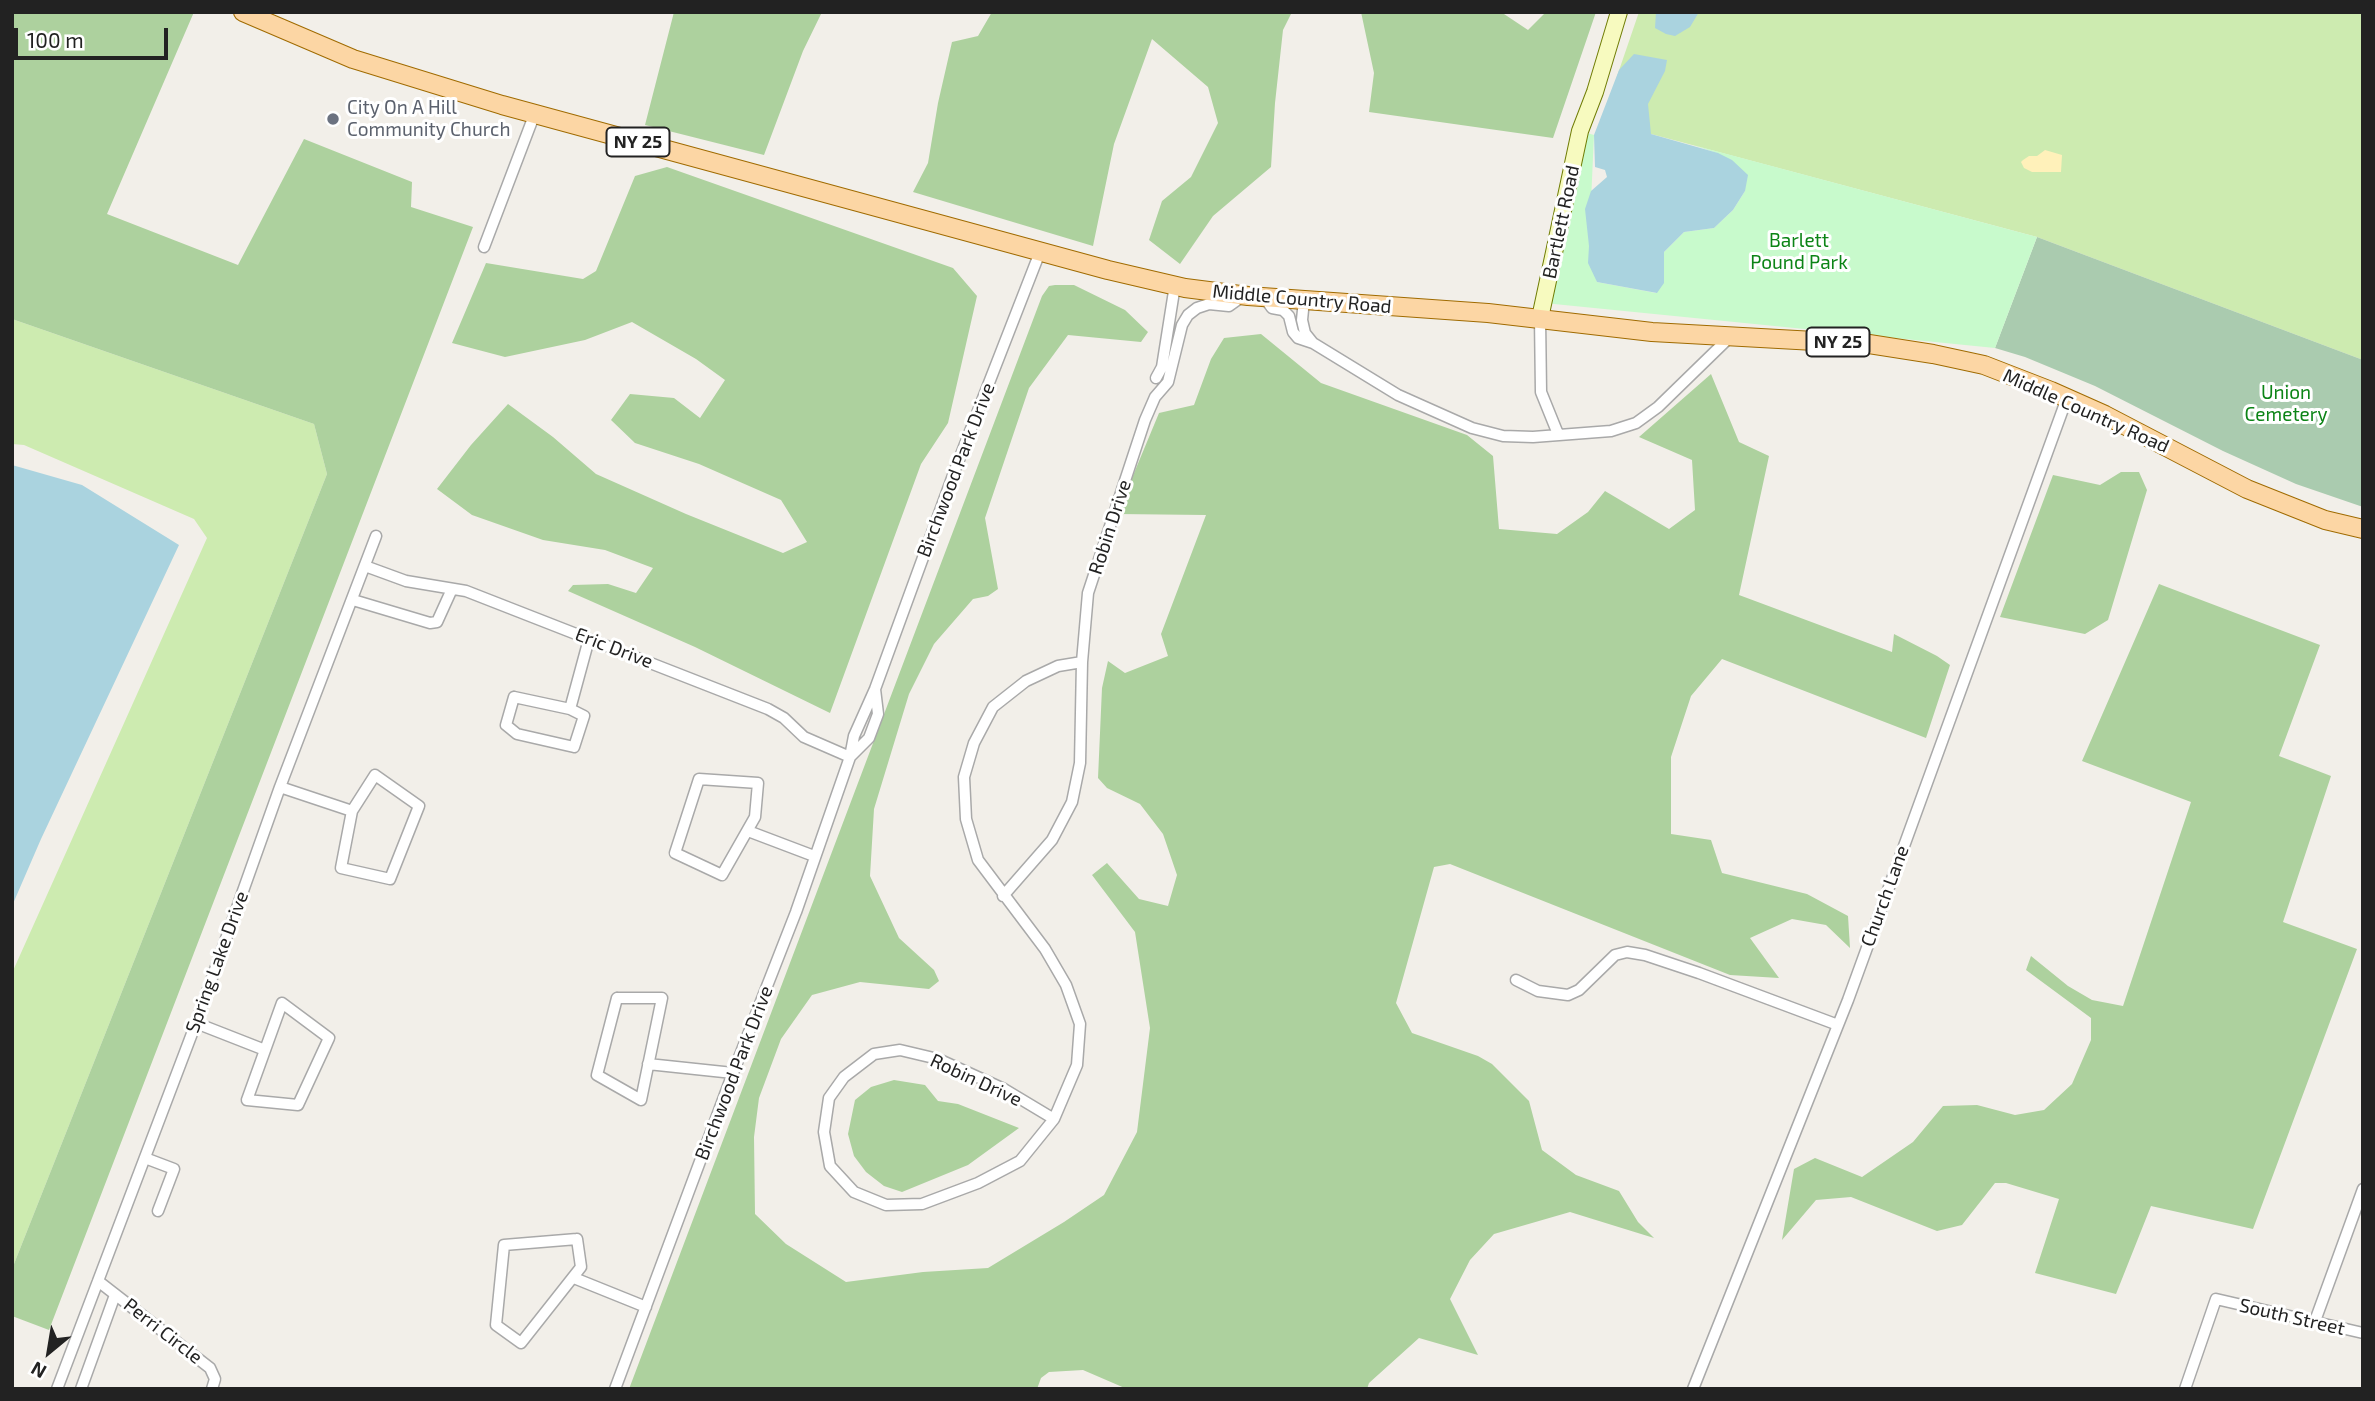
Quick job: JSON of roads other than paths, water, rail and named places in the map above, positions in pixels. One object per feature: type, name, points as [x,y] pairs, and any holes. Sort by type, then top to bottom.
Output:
[{"type":"main road","name":"Middle Country Road","points":[[243,12],[353,60],[535,113],[1108,270],[1209,293],[1540,318],[1625,329],[1869,344],[1984,365],[2067,398],[2146,435],[2246,489],[2325,520],[2363,529]]},
{"type":"street","name":"Bartlett Road","points":[[1558,434],[1541,392],[1540,318],[1580,131],[1595,92],[1619,12]]},
{"type":"street","points":[[484,247],[535,113]]},
{"type":"street","name":"Birchwood Park Drive","points":[[615,1389],[796,912],[850,757],[849,737],[853,724],[859,709],[875,689],[955,470],[1040,251]]},
{"type":"street","name":"Robin Drive","points":[[1003,896],[1052,840],[1072,802],[1080,764],[1082,662],[1088,593],[1155,397],[1155,366],[1166,335],[1175,285]]},
{"type":"street","name":"Robin Drive","points":[[1155,397],[1168,382],[1182,325],[1188,315],[1209,304],[1229,306],[1243,296]]},
{"type":"street","points":[[1264,297],[1272,309],[1283,310],[1289,316],[1293,332],[1298,338],[1398,396],[1472,428],[1503,436],[1533,437],[1611,431],[1636,423],[1658,407],[1732,335]]},
{"type":"street","points":[[1304,300],[1302,320],[1305,333],[1312,344]]},
{"type":"street","name":"Church Lane","points":[[1693,1389],[1838,1025],[2067,398]]},
{"type":"street","name":"Spring Lake Drive","points":[[57,1389],[376,536]]},
{"type":"street","name":"Eric Drive","points":[[365,566],[406,581],[466,592],[768,709],[784,718],[804,737],[850,757]]},
{"type":"street","points":[[353,600],[430,623],[437,622],[452,589]]},
{"type":"street","points":[[570,709],[589,639]]},
{"type":"street","name":"Robin Drive","points":[[1054,1119],[1004,1089],[938,1059],[900,1050],[874,1054],[844,1077],[829,1098],[824,1132],[830,1166],[854,1192],[886,1205],[922,1204],[978,1183],[1020,1161],[1054,1119],[1077,1065],[1080,1024],[1066,985],[1045,949],[978,860],[965,820],[964,777],[974,743],[993,707],[1026,681],[1058,666],[1082,662]]},
{"type":"street","name":"Birchwood Park Drive","points":[[850,757],[869,738],[878,715],[875,689]]},
{"type":"street","points":[[513,697],[570,709],[584,716],[574,747],[517,734],[506,725],[513,697]]},
{"type":"street","points":[[375,775],[419,806],[390,879],[341,868],[352,811],[375,775]]},
{"type":"street","points":[[699,779],[758,783],[755,817],[748,831],[722,875],[675,853],[699,779]]},
{"type":"street","points":[[280,787],[352,811]]},
{"type":"street","points":[[748,831],[814,856]]},
{"type":"street","points":[[1516,980],[1538,991],[1568,995],[1579,990],[1615,955],[1627,952],[1645,955],[1699,973],[1838,1025]]},
{"type":"street","points":[[617,998],[662,998],[648,1064],[640,1100],[597,1075],[617,998]]},
{"type":"street","points":[[282,1003],[329,1038],[298,1105],[247,1100],[265,1050],[282,1003]]},
{"type":"street","points":[[196,1023],[265,1050]]},
{"type":"street","points":[[648,1064],[733,1073]]},
{"type":"street","points":[[145,1158],[174,1169],[158,1211]]},
{"type":"street","points":[[2315,1321],[2363,1189]]},
{"type":"street","points":[[577,1239],[581,1267],[574,1278],[521,1343],[496,1325],[504,1245],[577,1239]]},
{"type":"street","points":[[574,1278],[646,1307]]},
{"type":"street","name":"Perri Circle","points":[[98,1281],[210,1368],[215,1379],[212,1389]]},
{"type":"street","points":[[81,1389],[115,1295]]},
{"type":"street","name":"South Street","points":[[2185,1389],[2216,1299],[2363,1333]]},
{"type":"water","points":[[1656,12],[1699,12],[1690,27],[1675,36],[1655,28]]},
{"type":"water","points":[[1634,54],[1667,60],[1665,71],[1648,104],[1651,134],[1718,153],[1732,160],[1748,175],[1745,191],[1733,210],[1714,228],[1684,232],[1664,252],[1664,283],[1657,293],[1597,282],[1588,263],[1585,209],[1591,191],[1607,177],[1605,170],[1595,167],[1594,135],[1619,70]]},
{"type":"water","points":[[12,465],[82,485],[179,545],[12,906]]},
{"type":"place","name":"City On A Hill Community Church","points":[[333,119]]},
{"type":"park label","name":"Barlett Pound Park","points":[[1799,252]]},
{"type":"park label","name":"Union Cemetery","points":[[2286,404]]}]
